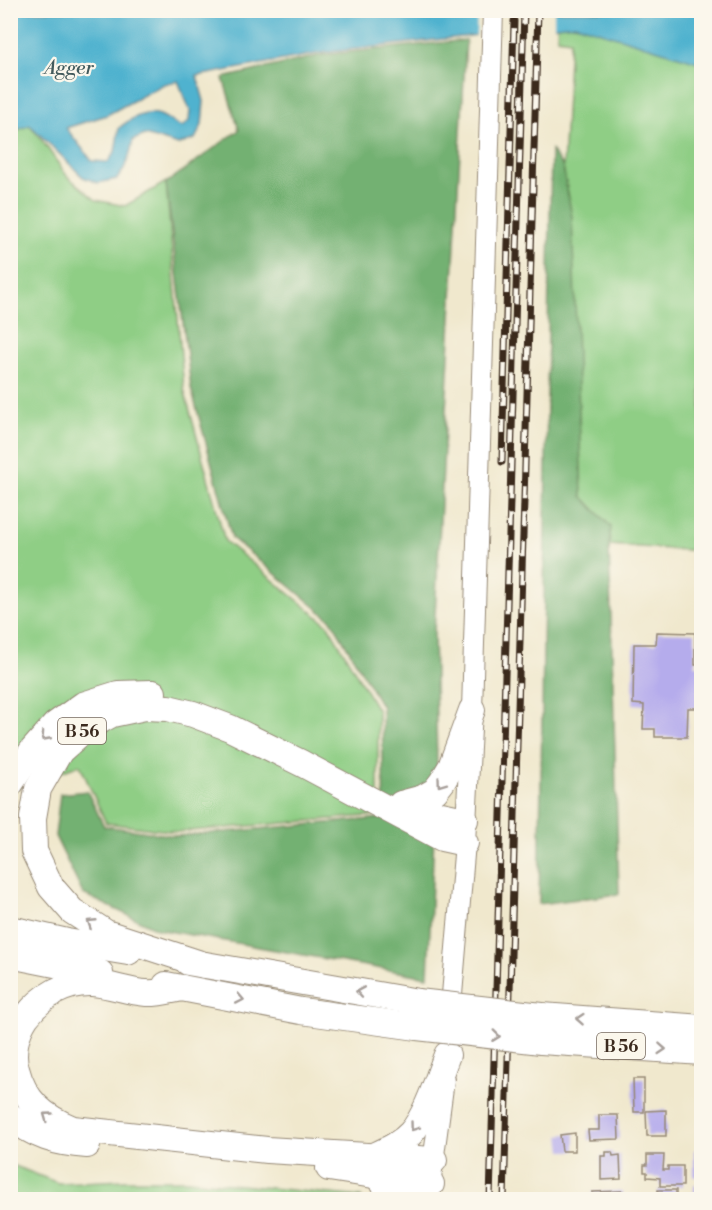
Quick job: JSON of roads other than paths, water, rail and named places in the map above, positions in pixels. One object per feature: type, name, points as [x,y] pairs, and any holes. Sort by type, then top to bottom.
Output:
[{"type":"highway","points":[[10,784],[32,751],[55,725],[83,705],[118,694],[150,693],[185,699],[240,723],[372,792],[427,812],[465,832]]},
{"type":"highway","name":"B 56","points":[[204,965],[106,933],[72,910],[51,887],[34,851],[33,818],[38,789],[60,751],[86,728],[111,714],[145,707],[168,708],[193,714],[230,728],[301,763],[442,838],[465,832]]},
{"type":"highway","points":[[401,804],[423,798],[435,791],[442,782],[451,767],[472,710]]},
{"type":"highway","name":"B 56","points":[[10,929],[67,942],[204,965],[418,1015]]},
{"type":"highway","name":"B 56","points":[[10,955],[301,1011],[418,1015],[541,1029],[702,1052]]},
{"type":"highway","points":[[182,988],[146,993],[93,983],[73,984],[52,992],[35,1005],[22,1023],[14,1044],[15,1066],[22,1088],[36,1107],[53,1121],[73,1129],[267,1150],[375,1166],[431,1181]]},
{"type":"highway","name":"B 56","points":[[541,1029],[702,1028]]},
{"type":"highway","points":[[375,1166],[392,1147],[411,1134],[424,1113],[447,1055]]},
{"type":"highway","points":[[10,1116],[22,1127],[49,1139],[76,1144],[375,1166]]},
{"type":"highway","points":[[375,1166],[399,1200]]},
{"type":"main road","points":[[431,1181],[447,1055],[465,832],[472,710],[493,10]]},
{"type":"water","name":"Agger","points":[[11,11],[701,11],[701,63],[575,24],[321,53],[197,76],[204,101],[202,125],[195,139],[178,145],[145,135],[133,140],[130,154],[117,179],[98,183],[83,177],[30,125],[11,132]],"holes":[[[178,81],[190,110],[189,121],[182,127],[163,116],[154,114],[138,116],[128,121],[119,128],[115,152],[108,162],[92,161],[66,128],[107,115],[164,84]]]},
{"type":"railway","points":[[490,1200],[524,10]]},
{"type":"railway","points":[[504,1200],[538,10]]},
{"type":"railway","points":[[502,462],[514,21]]}]
